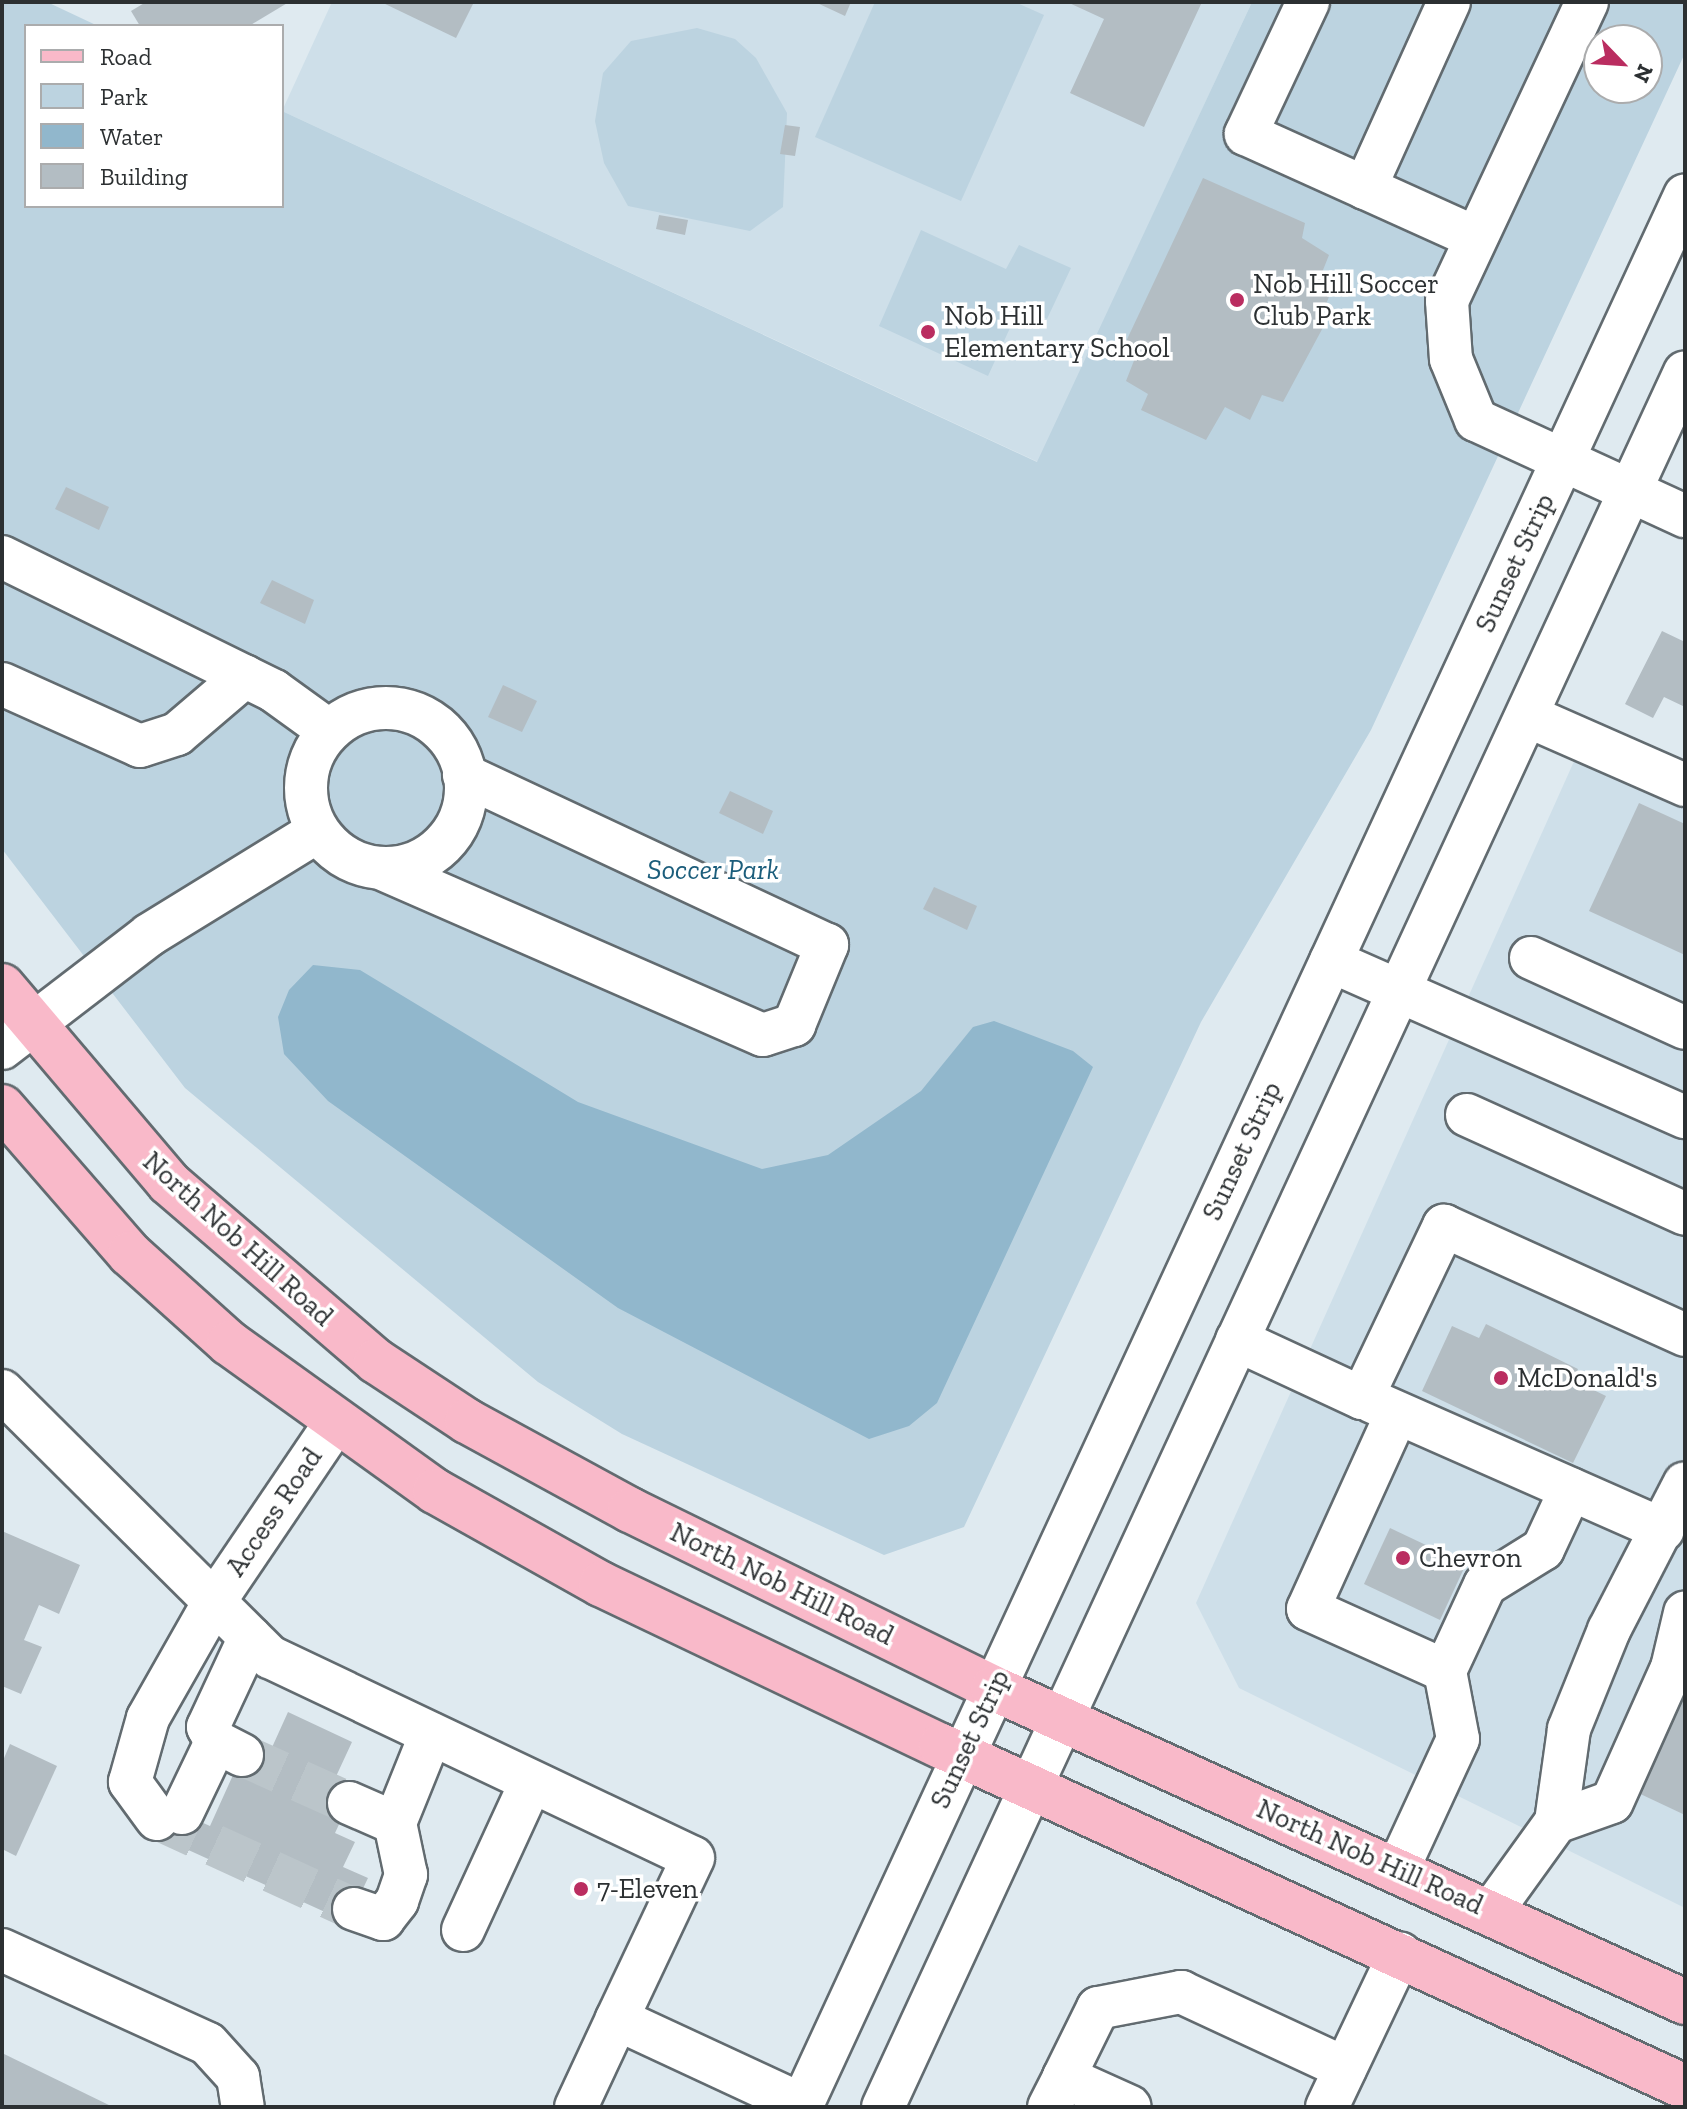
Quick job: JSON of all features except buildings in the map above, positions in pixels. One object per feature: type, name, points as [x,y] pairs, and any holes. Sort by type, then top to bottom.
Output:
[{"type":"main road","name":"North Nob Hill Road","points":[[2,986],[16,1037],[169,1183],[376,1361],[630,1510],[993,1688],[1398,1869],[1685,2002]]},
{"type":"main road","points":[[2,1107],[130,1254],[335,1423],[435,1491],[601,1584],[961,1756],[1400,1953],[1685,2087]]},
{"type":"street","points":[[1308,2],[1246,134],[1476,238]]},
{"type":"street","points":[[1365,188],[1449,2]]},
{"type":"street","points":[[1587,2],[1447,301],[1464,403],[1476,420],[1685,516]]},
{"type":"street","name":"Sunset Strip","points":[[802,2106],[961,1756],[1685,196]]},
{"type":"street","points":[[883,2107],[1398,991],[1530,717],[1685,372]]},
{"type":"street","points":[[2,557],[245,676],[328,730]]},
{"type":"street","points":[[2,684],[140,746],[177,734],[245,676]]},
{"type":"street","points":[[385,870],[416,863],[443,846],[461,820],[464,775],[444,730],[417,713],[386,706],[355,712],[328,730],[310,757],[304,788],[318,831],[354,863],[385,870],[763,1035],[794,1025],[827,945],[464,775]]},
{"type":"street","points":[[1530,717],[1685,785]]},
{"type":"street","points":[[16,1037],[149,935],[318,831]]},
{"type":"street","points":[[1531,958],[1685,1028]]},
{"type":"street","points":[[1331,961],[1685,1117]]},
{"type":"street","points":[[1467,1115],[1685,1214]]},
{"type":"street","points":[[1445,1671],[1308,1609],[1444,1226],[1685,1335]]},
{"type":"street","points":[[1237,1340],[1663,1530]]},
{"type":"street","points":[[2,1392],[270,1657],[693,1858],[576,2107]]},
{"type":"street","name":"Access Road","points":[[250,1637],[208,1727],[229,1749],[170,1816],[130,1782],[148,1718],[214,1602],[335,1423]]},
{"type":"street","points":[[1491,1912],[1556,1822],[1569,1729],[1609,1630],[1684,1486]]},
{"type":"street","points":[[1398,1869],[1458,1739],[1445,1671],[1485,1585],[1543,1549],[1571,1489]]},
{"type":"street","points":[[1556,1822],[1612,1802],[1672,1668],[1685,1613]]},
{"type":"street","points":[[354,1909],[383,1919],[397,1901],[406,1875],[395,1823],[431,1734]]},
{"type":"street","points":[[463,1930],[531,1782]]},
{"type":"street","points":[[349,1803],[395,1823]]},
{"type":"street","points":[[2,1950],[208,2044],[238,2077],[243,2107]]},
{"type":"street","points":[[1327,2107],[1400,1953]]},
{"type":"street","points":[[1130,2107],[1056,2092],[1098,2008],[1181,1992],[1345,2068]]},
{"type":"street","points":[[617,2019],[802,2106]]},
{"type":"shaded area","name":"Nob Hill Elementary School","points":[[332,2],[1252,2],[1038,462],[284,112]]},
{"type":"shaded area","points":[[1593,719],[1685,763],[1685,1908],[1239,1688],[1196,1603]]},
{"type":"green space","name":"Soccer Park","points":[[2,2],[47,2],[94,24],[24,24],[24,208],[284,208],[284,112],[1037,462],[1252,2],[1685,2],[1685,53],[1663,100],[1663,24],[1583,24],[1583,104],[1661,104],[1371,730],[1201,1022],[964,1527],[884,1555],[622,1434],[538,1382],[185,1088],[2,849]]},
{"type":"green space","points":[[875,2],[1015,2],[1044,15],[961,201],[815,137]]},
{"type":"green space","points":[[697,28],[735,39],[756,58],[787,113],[783,207],[750,231],[628,206],[604,163],[595,121],[603,73],[631,41]]},
{"type":"green space","points":[[921,230],[1006,269],[1019,245],[1071,268],[1047,319],[1020,306],[988,376],[879,326]]},
{"type":"water","points":[[313,965],[360,970],[578,1102],[762,1169],[828,1155],[921,1091],[973,1027],[994,1021],[1073,1051],[1093,1067],[937,1403],[909,1426],[869,1439],[618,1308],[328,1101],[284,1054],[278,1017],[289,990]]},
{"type":"tunnel","points":[[242,1755],[349,1803]]},
{"type":"tunnel","points":[[157,1819],[354,1909]]},
{"type":"place","name":"Nob Hill Soccer Club Park","points":[[1237,300]]},
{"type":"place","name":"Nob Hill Elementary School","points":[[928,332]]},
{"type":"place","name":"McDonald's","points":[[1501,1378]]},
{"type":"place","name":"Chevron","points":[[1403,1558]]},
{"type":"place","name":"7-Eleven","points":[[581,1889]]}]
